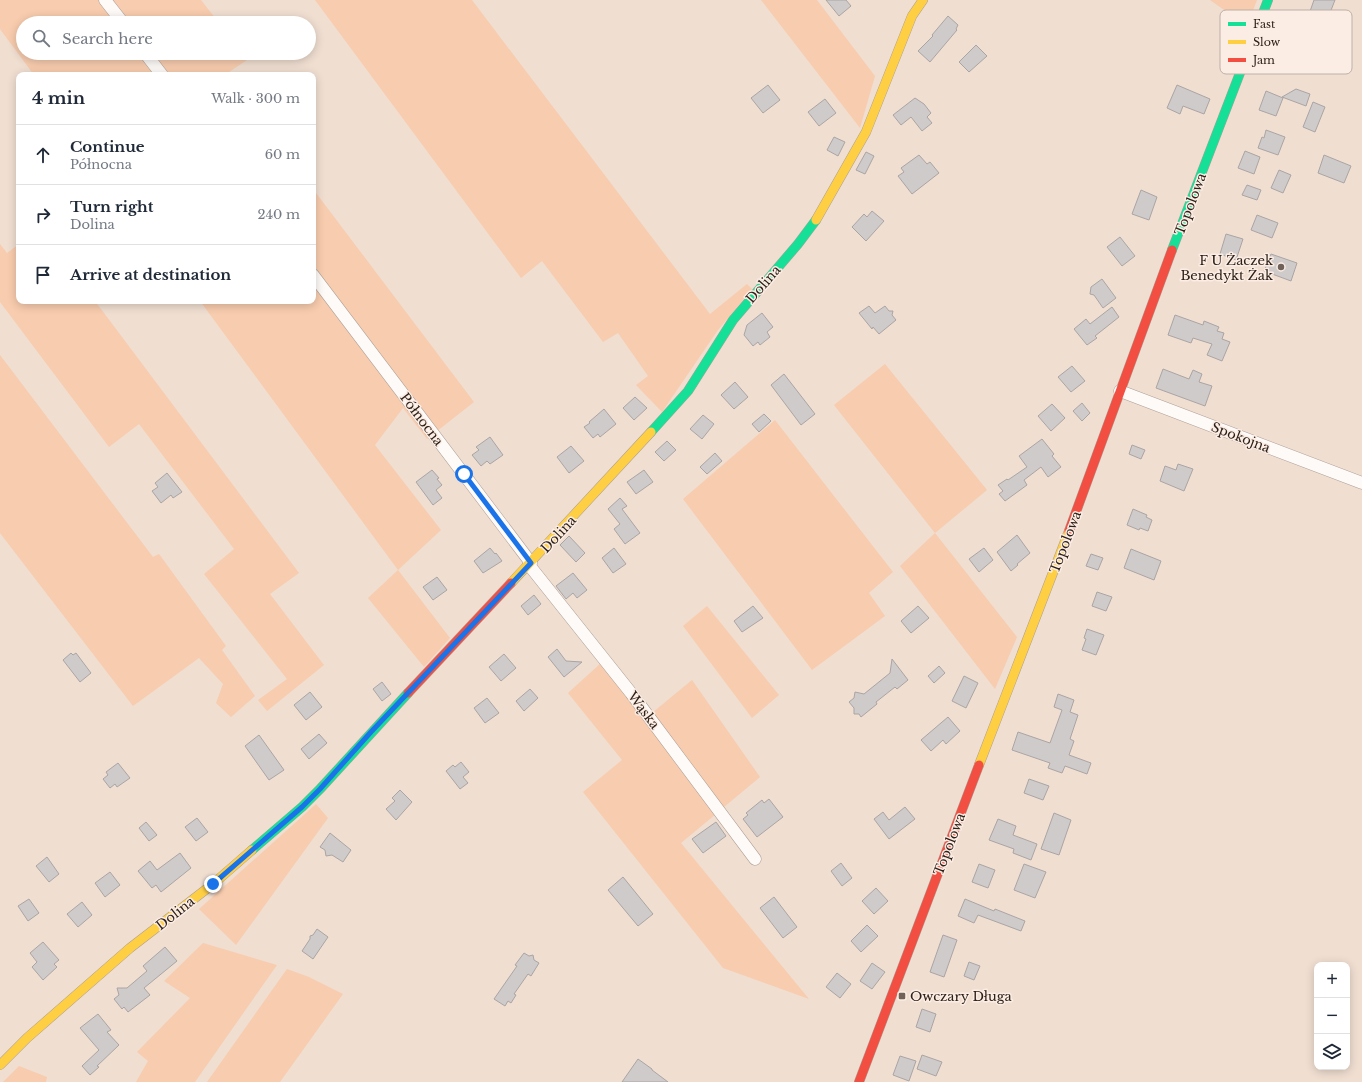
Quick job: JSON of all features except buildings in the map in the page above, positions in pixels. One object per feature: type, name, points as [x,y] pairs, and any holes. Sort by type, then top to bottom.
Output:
[{"type":"street","points":[[105,0],[118,16]]},
{"type":"street","name":"Dolina","points":[[0,1066],[27,1038],[130,948],[213,884],[302,807],[381,721],[530,564],[688,391],[732,320],[798,244],[816,218],[866,132],[912,16],[923,0]]},
{"type":"street","name":"Topolowa","points":[[1264,10],[1268,0]]},
{"type":"street","points":[[150,60],[160,72]]},
{"type":"street","name":"Topolowa","points":[[859,1082],[1067,537],[1181,225],[1239,74]]},
{"type":"street","name":"Północna","points":[[316,279],[530,564]]},
{"type":"street","name":"Spokojna","points":[[1120,391],[1362,483]]},
{"type":"street","name":"Wąska","points":[[530,564],[631,693],[755,859]]},
{"type":"shaded area","points":[[0,0],[201,0],[214,16],[16,16],[16,51],[0,29]]},
{"type":"shaded area","points":[[315,0],[472,0],[710,314],[747,284],[752,289],[718,330],[662,412],[636,385],[648,376],[618,333],[603,342],[542,261],[521,278]]},
{"type":"shaded area","points":[[761,0],[817,0],[875,76],[860,128]]},
{"type":"shaded area","points":[[1210,0],[1257,0],[1253,10],[1224,10]]},
{"type":"shaded area","points":[[23,60],[247,60],[229,72],[32,72]]},
{"type":"shaded area","points":[[316,193],[474,402],[427,439],[403,408],[375,445],[441,530],[398,570],[202,304],[316,304]]},
{"type":"shaded area","points":[[0,244],[7,253],[16,246],[16,304],[97,304],[299,573],[270,594],[324,665],[267,711],[258,700],[287,679],[204,574],[234,549],[139,424],[109,447],[0,302]]},
{"type":"shaded area","points":[[0,355],[153,557],[159,554],[226,646],[222,650],[255,696],[231,717],[216,703],[223,684],[199,658],[133,706],[0,533]]},
{"type":"shaded area","points":[[885,364],[987,490],[935,533],[834,405]]},
{"type":"shaded area","points":[[775,420],[893,572],[869,593],[885,616],[812,670],[683,499]]},
{"type":"shaded area","points":[[935,533],[1017,637],[995,689],[900,566]]},
{"type":"shaded area","points":[[398,570],[450,638],[424,667],[368,598]]},
{"type":"shaded area","points":[[707,606],[779,695],[752,718],[683,626]]},
{"type":"shaded area","points":[[601,663],[716,814],[681,843],[809,999],[723,968],[583,792],[622,760],[568,693]]},
{"type":"shaded area","points":[[692,680],[760,777],[724,807],[652,713]]},
{"type":"shaded area","points":[[316,804],[328,818],[236,945],[199,909]]},
{"type":"shaded area","points":[[203,943],[277,965],[195,1082],[136,1082],[148,1061],[137,1052],[190,998],[164,981]]},
{"type":"shaded area","points":[[287,969],[309,977],[343,994],[280,1082],[207,1082]]},
{"type":"shaded area","points":[[19,1066],[47,1077],[46,1082],[3,1082]]},
{"type":"traffic: fast","points":[[1264,10],[1268,0]]},
{"type":"traffic: fast","points":[[1172,250],[1240,74]]},
{"type":"traffic: fast","points":[[651,432],[688,391],[733,320],[798,244],[816,220]]},
{"type":"traffic: fast","points":[[252,850],[302,807],[320,789],[408,693]]},
{"type":"traffic: slow","points":[[816,220],[866,132],[912,16],[923,0]]},
{"type":"traffic: slow","points":[[511,583],[651,432]]},
{"type":"traffic: slow","points":[[979,765],[1069,531]]},
{"type":"traffic: slow","points":[[0,1065],[27,1038],[130,948],[213,884],[252,850]]},
{"type":"traffic: jam","points":[[1069,531],[1172,250]]},
{"type":"traffic: jam","points":[[408,693],[511,583]]},
{"type":"traffic: jam","points":[[859,1082],[979,765]]},
{"type":"place","name":"F U Żaczek Benedykt Żak","points":[[1281,267]]},
{"type":"place","name":"Owczary Długa","points":[[902,996]]},
{"type":"route","points":[[213,884],[302,807],[320,789],[371,732],[531,563],[464,474]]}]
